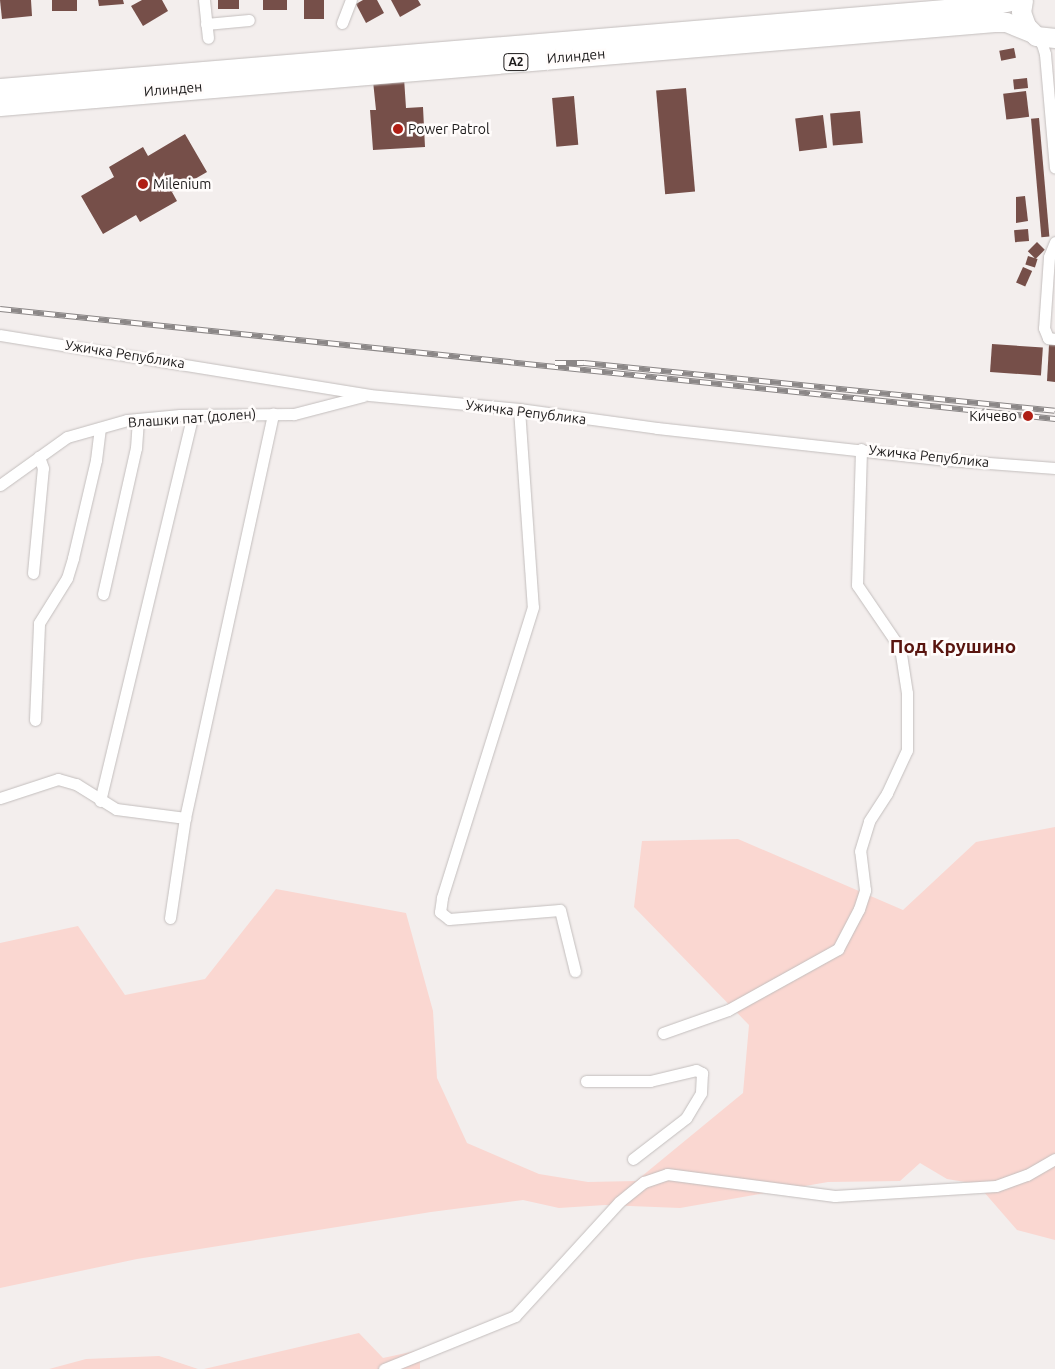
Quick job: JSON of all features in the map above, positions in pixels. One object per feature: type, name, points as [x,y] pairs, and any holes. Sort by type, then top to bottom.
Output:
[{"type":"main road","name":"Илинден","points":[[0,88],[993,5],[1015,0]]},
{"type":"main road","points":[[1023,0],[1022,20],[1031,32]]},
{"type":"main road","name":"Илинден","points":[[0,106],[994,22],[1006,22],[1042,38],[1055,38]]},
{"type":"street","points":[[204,0],[208,38]]},
{"type":"street","points":[[342,23],[351,0]]},
{"type":"street","points":[[206,24],[248,20]]},
{"type":"street","points":[[1031,32],[1042,44],[1044,54],[1055,168]]},
{"type":"street","points":[[1055,242],[1049,257],[1044,328],[1048,338],[1055,339]]},
{"type":"street","name":"Ужичка Република","points":[[0,334],[369,395],[519,409],[657,428],[1055,468]]},
{"type":"street","name":"Влашки пат (долен)","points":[[0,486],[67,437],[100,428],[138,419],[193,415],[294,414],[369,395]]},
{"type":"street","points":[[519,409],[533,607],[442,898],[440,912],[449,918],[560,910],[575,971]]},
{"type":"street","points":[[170,918],[186,818],[273,414]]},
{"type":"street","points":[[100,801],[193,415]]},
{"type":"street","points":[[103,594],[136,448],[138,419]]},
{"type":"street","points":[[35,720],[39,623],[64,583],[73,558],[96,460],[100,428]]},
{"type":"street","points":[[664,1033],[728,1010],[838,949],[859,909],[865,890],[860,851],[869,821],[887,793],[907,750],[907,694],[900,648],[857,584],[861,449]]},
{"type":"street","points":[[33,573],[43,468],[39,457]]},
{"type":"street","points":[[0,798],[58,779],[76,784],[100,801],[116,809],[186,818]]},
{"type":"street","points":[[586,1081],[650,1081],[696,1070],[702,1073],[701,1093],[686,1118],[633,1159]]},
{"type":"street","points":[[384,1369],[515,1316],[619,1202],[644,1182],[667,1174],[835,1196],[996,1186],[1027,1175],[1055,1159]]},
{"type":"shaded area","points":[[1055,827],[1055,1240],[1017,1230],[977,1184],[947,1179],[920,1163],[900,1181],[828,1182],[680,1208],[605,1205],[559,1208],[523,1200],[431,1212],[137,1259],[0,1288],[0,943],[78,926],[125,995],[205,979],[276,889],[406,913],[433,1011],[437,1078],[467,1143],[539,1174],[588,1182],[636,1181],[743,1093],[749,1025],[634,907],[642,841],[738,839],[903,910],[976,842]]},
{"type":"shaded area","points":[[359,1333],[383,1358],[420,1350],[420,1369],[204,1369]]},
{"type":"shaded area","points":[[159,1356],[198,1369],[49,1369],[86,1359]]},
{"type":"building","points":[[0,0],[31,0],[32,16],[2,19]]},
{"type":"building","points":[[52,0],[77,0],[77,11],[52,11]]},
{"type":"building","points":[[98,0],[123,0],[124,4],[99,6]]},
{"type":"building","points":[[142,0],[162,0],[168,11],[143,26],[131,6]]},
{"type":"building","points":[[218,0],[239,0],[239,9],[218,9]]},
{"type":"building","points":[[263,0],[287,0],[287,10],[263,10]]},
{"type":"building","points":[[304,0],[324,0],[324,19],[304,19]]},
{"type":"building","points":[[363,0],[377,0],[384,13],[366,23],[356,4]]},
{"type":"building","points":[[391,0],[418,0],[421,5],[400,17]]},
{"type":"building","points":[[1014,48],[1016,58],[1001,61],[999,51]]},
{"type":"building","name":"Power Patrol","points":[[404,78],[406,108],[423,107],[425,147],[373,150],[370,110],[376,110],[373,81]]},
{"type":"building","points":[[1027,78],[1028,88],[1014,89],[1013,79]]},
{"type":"building","points":[[686,88],[695,192],[665,194],[656,91]]},
{"type":"building","points":[[1026,91],[1029,117],[1006,120],[1003,94]]},
{"type":"building","points":[[574,96],[578,145],[556,147],[552,98]]},
{"type":"building","points":[[860,111],[863,143],[833,145],[830,114]]},
{"type":"building","points":[[823,115],[827,148],[799,151],[795,118]]},
{"type":"building","points":[[1039,118],[1049,237],[1041,237],[1031,119]]},
{"type":"building","name":"Milenium","points":[[185,134],[207,172],[172,192],[177,201],[140,222],[136,215],[103,234],[81,196],[114,177],[109,167],[143,147],[148,156]]},
{"type":"building","points":[[1025,196],[1028,221],[1016,223],[1016,197]]},
{"type":"building","points":[[1028,229],[1029,241],[1015,242],[1014,230]]},
{"type":"building","points":[[1037,242],[1045,250],[1036,259],[1028,251]]},
{"type":"building","points":[[1028,256],[1038,259],[1035,268],[1025,265]]},
{"type":"building","points":[[1023,267],[1032,271],[1025,287],[1016,283]]},
{"type":"building","points":[[992,344],[1043,348],[1041,375],[990,372]]},
{"type":"building","name":"Кичево","points":[[1049,345],[1055,345],[1055,382],[1047,381]]},
{"type":"railway","points":[[0,309],[1055,419]]},
{"type":"railway","points":[[555,363],[584,363],[1055,411]]},
{"type":"place","name":"Power Patrol","points":[[398,129]]},
{"type":"place","name":"Milenium","points":[[143,184]]},
{"type":"place","name":"Кичево","points":[[1028,416]]},
{"type":"district","name":"Под Крушино","points":[[953,647]]}]
